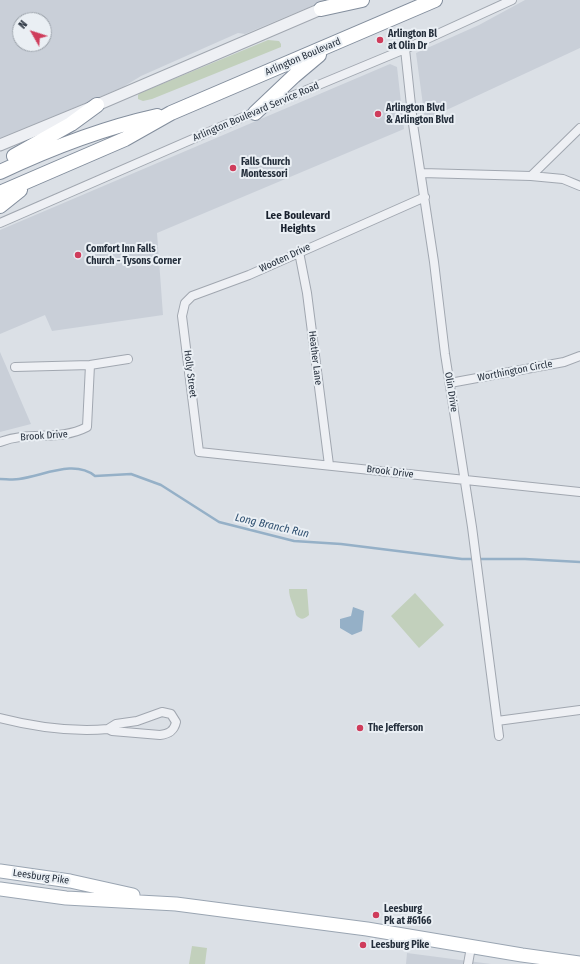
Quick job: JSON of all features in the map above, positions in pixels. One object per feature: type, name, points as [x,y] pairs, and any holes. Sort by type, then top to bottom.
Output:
[{"type":"highway","points":[[321,9],[362,0]]},
{"type":"highway","name":"Arlington Boulevard","points":[[0,193],[125,140],[171,113],[435,0]]},
{"type":"highway","points":[[255,112],[294,76],[332,45]]},
{"type":"highway","points":[[0,165],[70,124],[98,105]]},
{"type":"highway","name":"Arlington Boulevard","points":[[0,172],[42,152],[121,124],[171,113]]},
{"type":"highway","points":[[0,206],[15,193],[46,173]]},
{"type":"main road","name":"Leesburg Pike","points":[[0,870],[70,881],[176,904]]},
{"type":"main road","name":"Leesburg Pike","points":[[0,889],[66,898],[176,904],[367,929],[471,947],[580,963]]},
{"type":"street","points":[[0,145],[98,105],[339,0]]},
{"type":"street","name":"Arlington Boulevard Service Road","points":[[0,223],[255,112],[405,49],[512,0]]},
{"type":"street","name":"Olin Drive","points":[[405,49],[413,124],[422,173],[499,736]]},
{"type":"street","points":[[531,176],[580,128]]},
{"type":"street","points":[[422,173],[531,176],[563,179],[580,186]]},
{"type":"street","name":"Wooten Drive","points":[[189,298],[249,275],[425,197]]},
{"type":"street","name":"Heather Lane","points":[[299,252],[307,293],[329,465]]},
{"type":"street","name":"Holly Street","points":[[189,298],[182,309],[182,316],[199,452]]},
{"type":"street","name":"Worthington Circle","points":[[450,383],[557,363],[580,356]]},
{"type":"street","points":[[15,367],[90,365],[128,359]]},
{"type":"street","name":"Brook Drive","points":[[0,442],[32,435],[66,435],[87,427],[90,365]]},
{"type":"street","name":"Brook Drive","points":[[199,452],[580,492]]},
{"type":"street","points":[[497,721],[580,710]]},
{"type":"street","points":[[0,718],[60,729],[90,731],[108,729],[116,724],[137,721],[162,712],[171,714],[176,722],[172,730],[167,734],[160,735],[112,732],[108,729]]},
{"type":"street","points":[[468,964],[471,947]]},
{"type":"shaded area","points":[[0,0],[326,0],[245,34],[238,33],[141,76],[123,87],[0,139]]},
{"type":"shaded area","points":[[525,0],[580,0],[580,48],[425,120],[416,53],[479,25]]},
{"type":"shaded area","points":[[390,64],[397,67],[404,129],[157,233],[163,315],[52,331],[45,315],[0,334],[0,230]]},
{"type":"shaded area","points":[[0,352],[31,424],[0,432]]},
{"type":"shaded area","points":[[407,953],[491,964],[406,964]]},
{"type":"green space","points":[[268,40],[279,41],[281,47],[152,99],[143,101],[138,99],[138,95],[140,93]]},
{"type":"green space","points":[[289,589],[307,589],[309,615],[305,618],[301,619],[296,615]]},
{"type":"green space","points":[[415,593],[444,625],[419,648],[391,616]]},
{"type":"green space","points":[[192,946],[207,948],[205,964],[189,964]]},
{"type":"water","points":[[353,607],[364,611],[362,631],[352,635],[340,628],[340,619],[351,616]]},
{"type":"waterway","name":"Long Branch Run","points":[[0,479],[19,479],[68,469],[87,471],[95,476],[131,474],[161,485],[219,522],[294,541],[341,544],[462,559],[525,559],[580,562]]},
{"type":"place","name":"Arlington Bl at Olin Dr","points":[[380,40]]},
{"type":"place","name":"Arlington Blvd & Arlington Blvd","points":[[378,114]]},
{"type":"place","name":"Falls Church Montessori","points":[[233,168]]},
{"type":"place","name":"Comfort Inn Falls Church - Tysons Corner","points":[[78,255]]},
{"type":"place","name":"The Jefferson","points":[[360,728]]},
{"type":"place","name":"Leesburg Pk at #6166","points":[[376,915]]},
{"type":"place","name":"Leesburg Pike","points":[[363,945]]},
{"type":"district","name":"Lee Boulevard Heights","points":[[298,222]]}]
